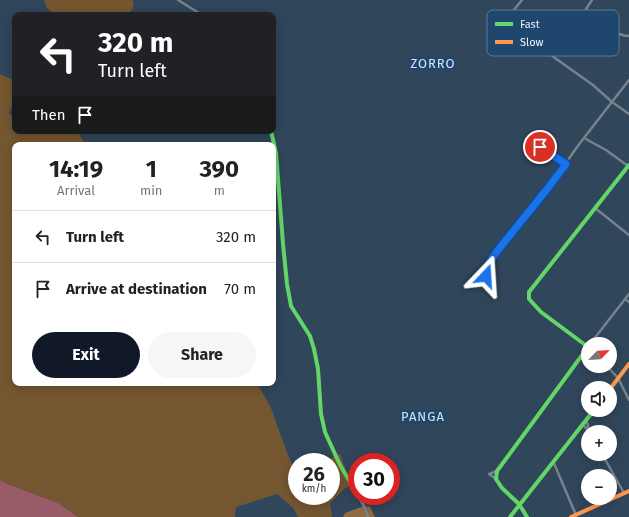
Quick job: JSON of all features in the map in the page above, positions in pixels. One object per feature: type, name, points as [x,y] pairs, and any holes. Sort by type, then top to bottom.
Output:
[{"type":"street","points":[[178,0],[197,12]]},
{"type":"street","points":[[514,10],[522,0]]},
{"type":"street","points":[[587,10],[586,9],[592,0]]},
{"type":"street","points":[[619,35],[629,36]]},
{"type":"street","points":[[552,56],[593,85],[612,102],[629,114]]},
{"type":"street","points":[[486,276],[488,264],[498,250],[548,188],[629,80]]},
{"type":"street","points":[[581,342],[541,312],[529,299],[529,292],[628,166],[606,150],[584,138]]},
{"type":"street","points":[[540,147],[566,164]]},
{"type":"street","points":[[276,153],[283,244],[291,306],[310,336],[318,369],[321,414],[325,432],[340,465],[348,478]]},
{"type":"street","points":[[595,208],[629,235]]},
{"type":"street","points":[[596,337],[629,294]]},
{"type":"street","points":[[626,299],[629,302]]},
{"type":"street","points":[[527,517],[519,504],[502,488],[496,479],[489,474],[497,470],[581,356]]},
{"type":"street","points":[[616,381],[629,364]]},
{"type":"street","points":[[613,373],[618,378],[629,400]]},
{"type":"street","points":[[582,425],[588,417]]},
{"type":"street","points":[[586,420],[588,425]]},
{"type":"street","points":[[510,517],[581,426]]},
{"type":"street","points":[[553,461],[576,515]]},
{"type":"street","points":[[606,461],[624,493]]},
{"type":"street","points":[[496,479],[497,470]]},
{"type":"street","points":[[571,517],[629,491]]},
{"type":"street","points":[[363,505],[368,517]]},
{"type":"shaded area","points":[[44,0],[132,0],[134,6],[130,12],[52,12],[47,8]]},
{"type":"shaded area","points":[[0,74],[12,80],[12,106],[9,113],[12,116],[12,134],[80,134],[84,142],[12,142],[12,386],[259,386],[271,408],[288,455],[288,504],[277,494],[236,507],[235,517],[78,517],[58,503],[0,480]]},
{"type":"shaded area","points":[[340,454],[348,475],[348,487],[340,493]]},
{"type":"shaded area","points":[[0,480],[58,503],[78,517],[0,517]]},
{"type":"shaded area","points":[[289,505],[330,505],[332,517],[298,517],[294,509]]},
{"type":"shaded area","points":[[364,506],[370,507],[375,517],[343,517],[345,513]]},
{"type":"traffic: fast","points":[[272,134],[274,142]]},
{"type":"traffic: fast","points":[[276,153],[283,244],[291,306],[310,336],[318,369],[321,414],[325,432],[348,479]]},
{"type":"traffic: fast","points":[[581,342],[541,312],[529,299],[529,292],[629,165]]},
{"type":"traffic: fast","points":[[527,517],[519,504],[502,488],[496,479],[497,471],[581,357]]},
{"type":"traffic: fast","points":[[510,517],[589,417]]},
{"type":"traffic: slow","points":[[616,381],[629,364]]},
{"type":"traffic: slow","points":[[571,517],[629,491]]},
{"type":"district","name":"ZORRO","points":[[433,63]]},
{"type":"district","name":"PANGA","points":[[423,416]]},
{"type":"route","points":[[486,276],[488,264],[566,164],[562,163],[540,147]]}]
